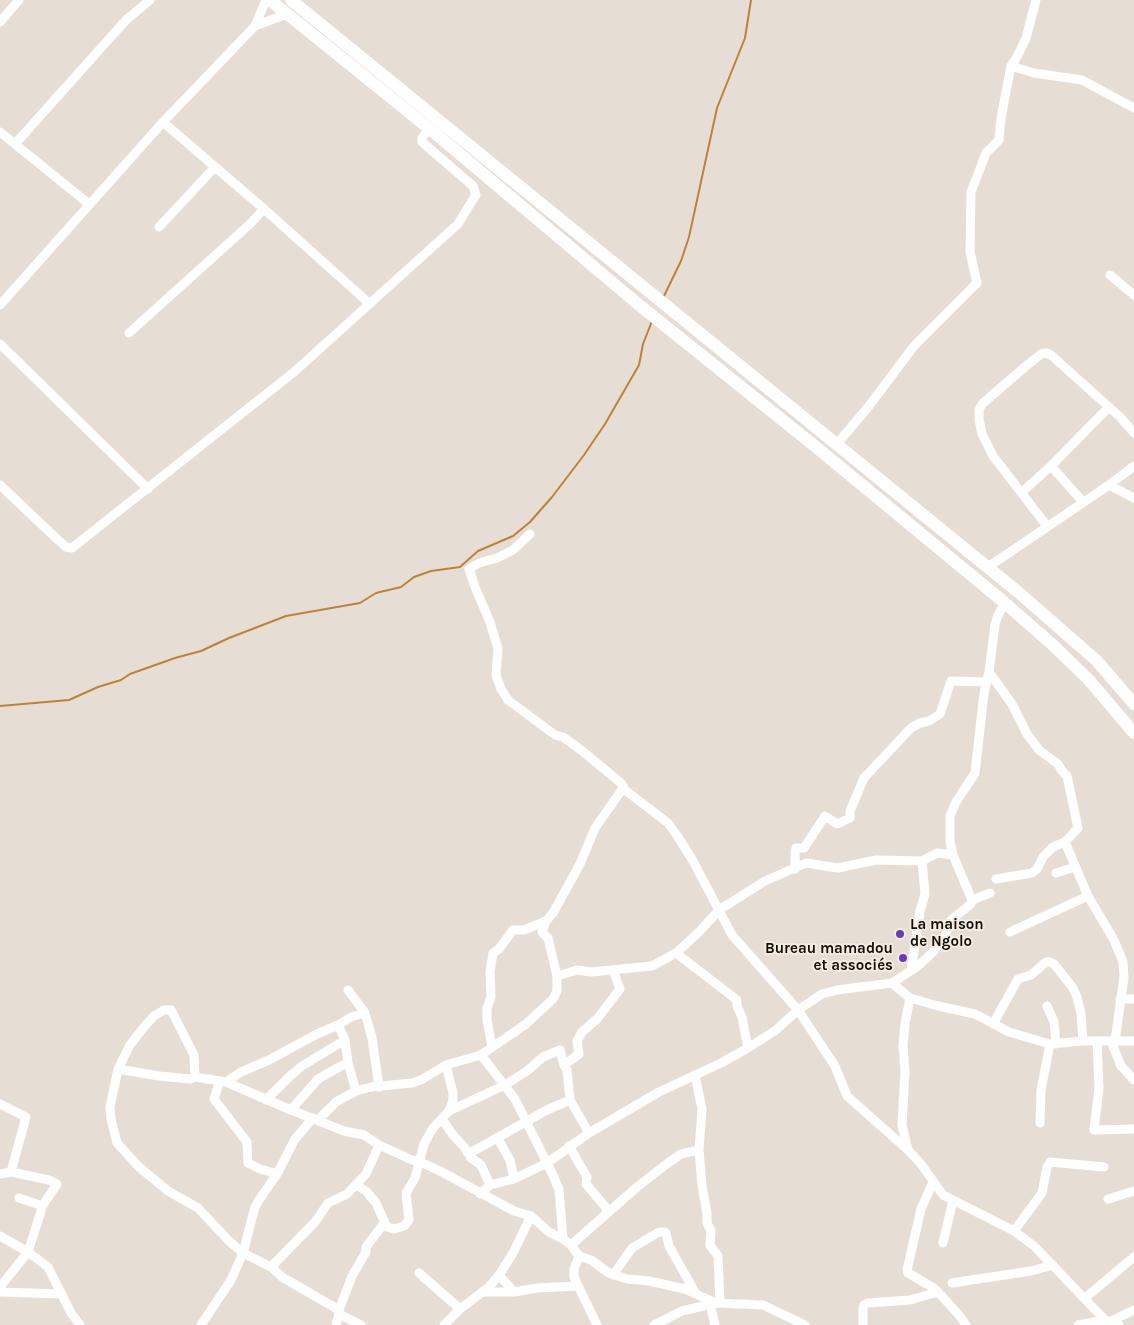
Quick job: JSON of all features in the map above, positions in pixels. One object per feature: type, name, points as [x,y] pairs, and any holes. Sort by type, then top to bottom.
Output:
[{"type":"highway","points":[[270,0],[429,128],[638,304],[1005,603],[1089,680],[1134,733]]},
{"type":"highway","points":[[291,0],[988,567],[1096,660],[1134,704]]},
{"type":"street","points":[[0,22],[19,0]]},
{"type":"street","points":[[15,144],[126,20],[150,0]]},
{"type":"street","points":[[0,305],[163,122],[255,26],[266,0]]},
{"type":"street","points":[[837,444],[869,406],[914,346],[977,282],[970,252],[971,192],[986,153],[999,140],[1001,118],[1011,66],[1026,38],[1036,0]]},
{"type":"street","points":[[255,26],[288,14]]},
{"type":"street","points":[[1011,66],[1034,73],[1082,80],[1134,108]]},
{"type":"street","points":[[163,122],[370,304]]},
{"type":"street","points":[[0,485],[66,547],[72,548],[294,372],[458,224],[476,195],[473,186],[422,142],[422,138],[429,128]]},
{"type":"street","points":[[0,132],[89,204]]},
{"type":"street","points":[[159,227],[214,167]]},
{"type":"street","points":[[128,333],[250,224],[264,209]]},
{"type":"street","points":[[1110,275],[1134,295]]},
{"type":"street","points":[[0,344],[148,489]]},
{"type":"street","points":[[1047,526],[993,456],[982,434],[979,410],[982,404],[1040,354],[1046,353],[1051,355],[1109,407],[1134,433]]},
{"type":"street","points":[[1022,492],[1051,466],[1109,407]]},
{"type":"street","points":[[1051,466],[1083,502]]},
{"type":"street","points":[[988,567],[1134,466]]},
{"type":"street","points":[[1109,485],[1134,498]]},
{"type":"street","points":[[530,534],[513,550],[468,569],[490,622],[498,649],[496,675],[501,689],[508,700],[555,735],[563,737],[581,750],[621,783],[625,790],[671,827],[693,861],[719,910],[723,922],[732,935],[798,1010],[835,1066],[847,1096],[908,1150],[921,1164],[943,1195],[1014,1232],[1034,1246],[1085,1298],[1112,1322]]},
{"type":"street","points":[[480,1194],[490,1185],[514,1179],[546,1163],[589,1133],[659,1092],[748,1048],[776,1030],[798,1010],[822,994],[837,990],[892,984],[933,952],[959,912],[972,904],[953,855],[950,841],[950,816],[956,802],[975,774],[981,712],[989,672],[995,625],[1005,603]]},
{"type":"street","points":[[989,672],[1012,704],[1027,734],[1040,750],[1058,764],[1067,776],[1078,828],[1065,842],[1053,847],[1032,873],[996,879]]},
{"type":"street","points":[[794,869],[794,853],[796,848],[804,848],[825,816],[837,824],[850,818],[850,811],[864,778],[911,728],[920,723],[930,721],[940,714],[951,681],[986,682]]},
{"type":"street","points":[[201,1325],[230,1280],[243,1253],[255,1207],[295,1140],[315,1119],[336,1102],[356,1091],[412,1084],[446,1065],[481,1055],[526,1024],[553,999],[557,990],[557,976],[548,938],[542,932],[546,921],[553,913],[580,864],[596,828],[621,791],[625,790]]},
{"type":"street","points":[[1065,842],[1074,867],[1088,896],[1114,940],[1123,962],[1124,977],[1113,1041],[1121,1066],[1134,1080]]},
{"type":"street","points":[[557,976],[577,970],[591,972],[652,966],[676,952],[699,932],[719,910],[765,881],[806,862],[838,868],[876,860],[922,861],[937,852],[953,855]]},
{"type":"street","points":[[911,971],[920,912],[925,894],[922,861]]},
{"type":"street","points":[[1056,873],[1074,867]]},
{"type":"street","points":[[972,900],[990,893]]},
{"type":"street","points":[[1010,932],[1088,896]]},
{"type":"street","points":[[492,1047],[487,1020],[487,1008],[491,997],[490,972],[493,953],[513,930],[524,930],[546,921]]},
{"type":"street","points":[[676,952],[737,1000],[748,1048]]},
{"type":"street","points":[[993,1024],[1018,979],[1031,975],[1046,962],[1050,962],[1054,964],[1078,997],[1083,1041]]},
{"type":"street","points":[[564,1065],[580,1052],[577,1041],[582,1032],[597,1019],[620,989],[616,970]]},
{"type":"street","points":[[892,984],[910,998],[975,1014],[1009,1032],[1053,1044],[1083,1041],[1134,1041]]},
{"type":"street","points":[[348,990],[365,1013],[372,1038],[379,1087]]},
{"type":"street","points":[[908,1150],[902,1125],[902,1113],[905,1072],[903,1046],[910,998]]},
{"type":"street","points":[[1120,999],[1134,999]]},
{"type":"street","points":[[1040,1124],[1042,1090],[1053,1044],[1054,1022],[1047,1006]]},
{"type":"street","points":[[196,1077],[194,1054],[171,1010],[168,1009],[154,1016],[130,1045],[118,1069],[110,1107],[117,1142],[144,1172],[168,1191],[198,1208],[243,1253],[271,1267],[282,1276],[361,1325]]},
{"type":"street","points":[[274,1178],[276,1175],[274,1173],[248,1163],[247,1142],[214,1100],[223,1081],[269,1060],[351,1017],[365,1013]]},
{"type":"street","points":[[338,1025],[345,1040],[348,1063],[356,1091]]},
{"type":"street","points":[[266,1100],[302,1066],[345,1040]]},
{"type":"street","points":[[1097,1041],[1099,1088],[1094,1130],[1134,1129]]},
{"type":"street","points":[[356,1185],[376,1202],[387,1227],[404,1226],[408,1221],[409,1208],[406,1193],[415,1178],[418,1162],[430,1134],[442,1119],[450,1111],[505,1085],[544,1058],[560,1050],[567,1070],[570,1100],[589,1133]]},
{"type":"street","points":[[481,1055],[515,1099],[559,1190],[564,1239]]},
{"type":"street","points":[[291,1110],[318,1079],[338,1066],[348,1063]]},
{"type":"street","points":[[446,1065],[453,1101],[450,1111]]},
{"type":"street","points":[[118,1069],[158,1076],[190,1079],[196,1077],[223,1081],[344,1131],[364,1135],[412,1160],[459,1181],[514,1211],[531,1216],[549,1232],[564,1239],[579,1256],[591,1260],[609,1273],[627,1279],[649,1281],[685,1290],[715,1303]]},
{"type":"street","points":[[695,1075],[702,1109],[699,1150],[702,1186],[707,1223],[710,1231],[710,1245],[718,1256],[715,1325]]},
{"type":"street","points":[[470,1153],[547,1110],[570,1100]]},
{"type":"street","points":[[0,1104],[26,1117],[11,1172]]},
{"type":"street","points":[[442,1119],[467,1152],[470,1153],[470,1157],[481,1165],[490,1185]]},
{"type":"street","points":[[498,1138],[510,1160],[514,1179]]},
{"type":"street","points":[[271,1267],[315,1222],[328,1203],[343,1198],[356,1185],[368,1171],[379,1144]]},
{"type":"street","points":[[569,1146],[587,1177],[586,1184],[608,1210],[606,1213]]},
{"type":"street","points":[[571,1245],[606,1213],[672,1160],[682,1154],[699,1150]]},
{"type":"street","points":[[1014,1232],[1042,1193],[1047,1167],[1050,1162],[1104,1167]]},
{"type":"street","points":[[0,1174],[11,1172],[49,1180],[56,1184],[41,1208],[28,1252],[0,1287]]},
{"type":"street","points":[[933,1182],[921,1209],[907,1270],[908,1273],[938,1292],[966,1325]]},
{"type":"street","points":[[1108,1199],[1134,1191]]},
{"type":"street","points":[[19,1198],[38,1204],[41,1208]]},
{"type":"street","points":[[943,1243],[953,1200]]},
{"type":"street","points":[[444,1325],[460,1308],[482,1292],[499,1275],[513,1253],[531,1216]]},
{"type":"street","points":[[336,1325],[352,1276],[366,1252],[366,1247],[385,1222]]},
{"type":"street","points":[[614,1275],[632,1248],[659,1232],[664,1232],[666,1233],[669,1246],[696,1294]]},
{"type":"street","points":[[0,1236],[28,1252],[48,1267],[80,1325]]},
{"type":"street","points":[[579,1256],[574,1269],[574,1278],[597,1325]]},
{"type":"street","points":[[1085,1298],[1134,1257]]},
{"type":"street","points":[[952,1284],[1031,1271],[1053,1265]]},
{"type":"street","points":[[419,1273],[460,1308]]},
{"type":"street","points":[[499,1275],[514,1292]]},
{"type":"street","points":[[482,1292],[514,1292],[537,1288],[577,1286]]},
{"type":"street","points":[[0,1292],[62,1294]]},
{"type":"street","points":[[863,1325],[863,1309],[864,1305],[868,1303],[910,1300],[938,1292]]},
{"type":"street","points":[[654,1325],[674,1321],[682,1311],[715,1303],[763,1305],[805,1325]]},
{"type":"street","points":[[1081,1325],[1112,1322],[1134,1310]]},
{"type":"waterway","points":[[664,296],[681,261],[689,237],[717,108],[745,38],[751,0]]},
{"type":"waterway","points":[[0,706],[69,700],[98,687],[121,680],[130,674],[201,651],[286,616],[360,603],[376,593],[401,587],[414,577],[431,571],[460,567],[478,551],[513,536],[530,522],[552,497],[605,424],[639,365],[643,344],[652,321]]},
{"type":"place","name":"La maison de Ngolo","points":[[900,934]]},
{"type":"place","name":"Bureau mamadou et associés","points":[[903,958]]}]
